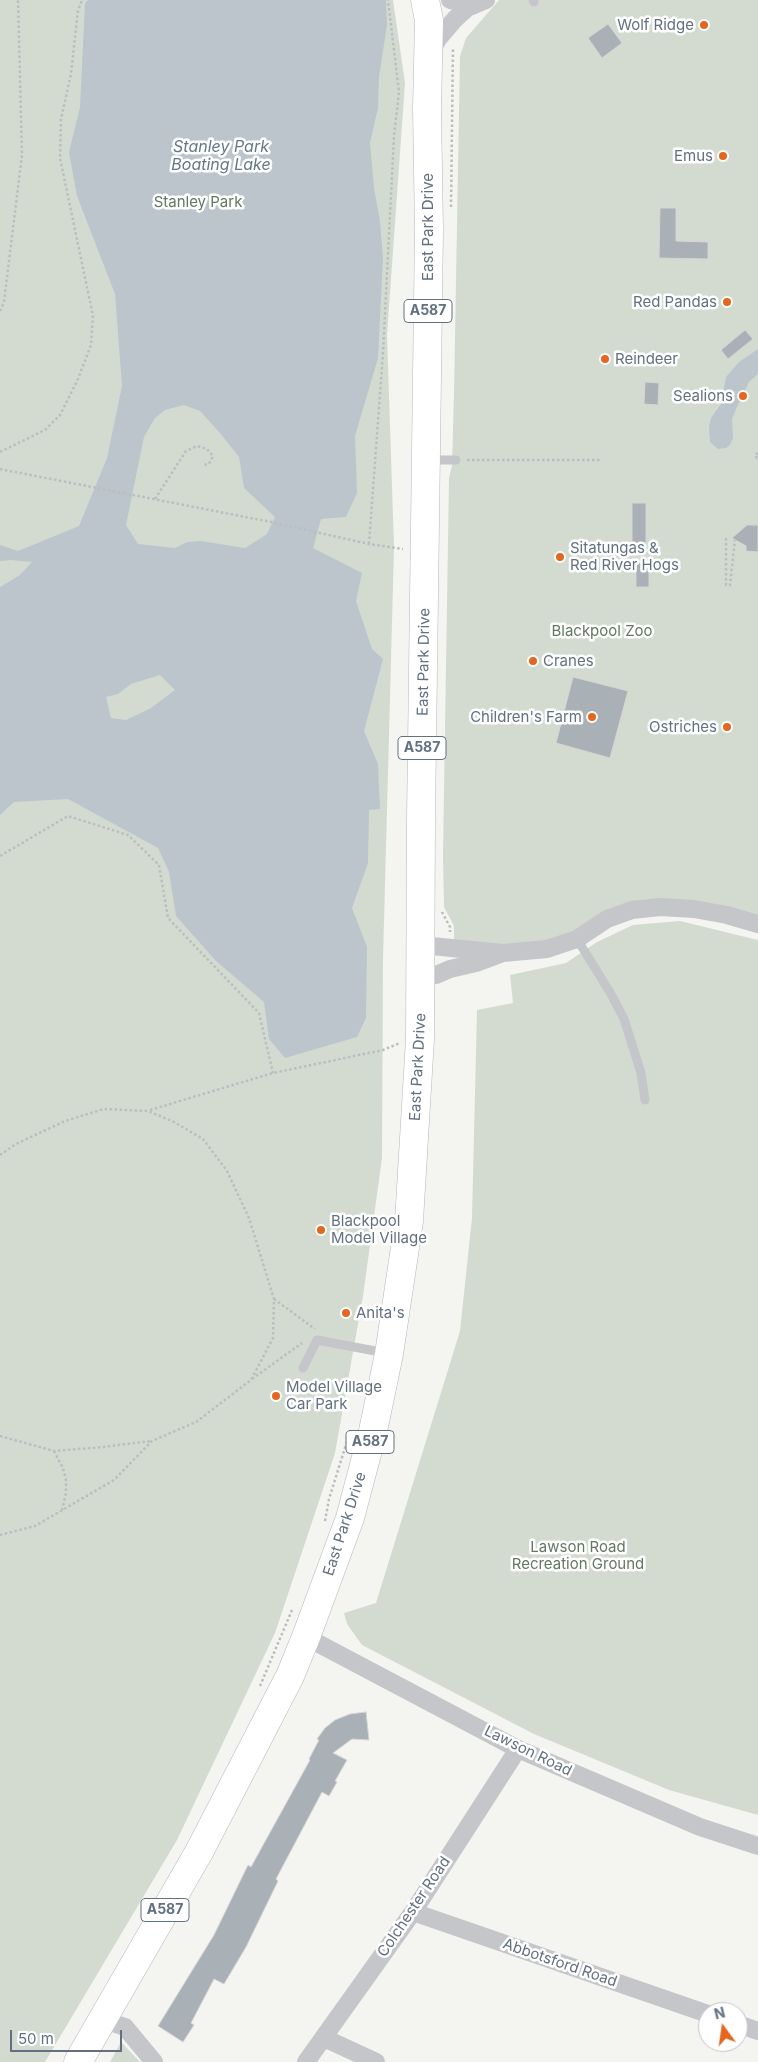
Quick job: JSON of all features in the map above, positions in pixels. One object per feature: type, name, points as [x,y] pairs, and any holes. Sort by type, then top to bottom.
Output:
[{"type":"main road","name":"East Park Drive","points":[[78,2062],[199,1852],[290,1676],[350,1518],[373,1431],[389,1354],[408,1221],[415,1136],[422,975],[418,550],[426,460],[429,229],[427,108],[429,20],[425,0]]},
{"type":"street","points":[[450,0],[480,3]]},
{"type":"street","points":[[428,57],[447,27],[480,3]]},
{"type":"street","points":[[421,945],[503,953],[546,949],[577,939],[607,919],[632,910],[660,907],[694,909],[727,915],[758,924]]},
{"type":"street","points":[[422,975],[436,975],[503,953]]},
{"type":"street","name":"Lawson Road","points":[[306,1637],[518,1749],[700,1827],[758,1846]]},
{"type":"street","name":"Colchester Road","points":[[306,2062],[413,1912],[518,1749]]},
{"type":"street","name":"Abbotsford Road","points":[[413,1912],[698,2011]]},
{"type":"street","points":[[97,2027],[110,2022],[125,2027],[154,2062]]},
{"type":"street","points":[[324,2038],[376,2062]]},
{"type":"lane","points":[[426,460],[456,460]]},
{"type":"lane","points":[[577,939],[624,1019],[641,1073],[646,1100]]},
{"type":"lane","points":[[303,1368],[316,1340],[389,1354]]},
{"type":"path","points":[[0,311],[4,302],[22,155],[18,0]]},
{"type":"path","points":[[0,452],[45,430],[60,415],[78,379],[91,345],[93,316],[60,158],[61,119],[71,74],[78,10],[82,0]]},
{"type":"path","points":[[369,544],[384,343],[394,136],[399,92],[388,0]]},
{"type":"path","points":[[155,499],[186,451],[197,446],[207,449],[213,456],[209,464],[203,465]]},
{"type":"path","points":[[758,453],[755,455],[758,460]]},
{"type":"path","points":[[456,460],[600,460]]},
{"type":"path","points":[[0,469],[322,532],[369,544],[418,550]]},
{"type":"path","points":[[726,538],[726,585],[730,585],[735,540]]},
{"type":"path","points":[[0,856],[68,816],[128,835],[159,865],[168,918],[259,1012],[273,1073]]},
{"type":"path","points":[[0,1155],[16,1144],[65,1121],[104,1109],[148,1111],[273,1073],[383,1050],[396,1044]]},
{"type":"path","points":[[148,1111],[174,1122],[203,1140],[227,1171],[249,1218],[274,1299],[273,1338],[250,1380]]},
{"type":"path","points":[[274,1299],[318,1331]]},
{"type":"path","points":[[0,1436],[54,1451],[152,1441],[196,1422],[302,1343]]},
{"type":"path","name":"East Park Drive","points":[[322,1528],[349,1434]]},
{"type":"path","points":[[0,1535],[35,1526],[114,1480],[152,1441]]},
{"type":"path","points":[[54,1451],[63,1468],[66,1480],[66,1493],[62,1510]]},
{"type":"path","points":[[258,1691],[293,1607]]},
{"type":"green space","name":"Stanley Park","points":[[0,0],[393,0],[405,83],[387,335],[394,547],[383,959],[382,1158],[363,1296],[335,1453],[275,1633],[177,1840],[45,2062],[0,2062]]},
{"type":"green space","name":"Blackpool Zoo","points":[[499,0],[758,0],[758,924],[660,907],[547,949],[454,947],[454,926],[444,907],[443,856],[449,478],[452,465],[454,394],[460,56],[466,38]]},
{"type":"green space","name":"Lawson Road Recreation Ground","points":[[680,921],[758,940],[758,1815],[669,1790],[534,1734],[362,1645],[347,1624],[344,1613],[376,1603],[460,1331],[472,1218],[477,1010],[513,1003],[510,975],[566,963],[597,942],[633,925]]},
{"type":"green space","points":[[121,2042],[140,2062],[110,2062]]},
{"type":"water","name":"Stanley Park Boating Lake","points":[[88,0],[386,0],[387,25],[379,77],[378,108],[370,143],[383,258],[378,358],[355,436],[357,493],[346,517],[321,519],[313,548],[362,573],[356,601],[372,649],[383,659],[364,731],[378,764],[380,809],[369,810],[368,863],[352,908],[367,947],[366,1018],[357,1037],[285,1058],[269,1039],[264,1002],[216,961],[176,916],[169,872],[158,848],[68,799],[14,802],[0,815],[0,587],[20,575],[32,562],[0,561],[0,545],[18,551],[79,526],[107,458],[122,386],[115,294],[77,196],[69,152],[80,107],[85,3]],"holes":[[[184,405],[200,411],[220,433],[239,457],[244,488],[275,517],[267,534],[245,548],[201,541],[187,542],[175,548],[138,544],[126,525],[144,437],[155,418],[165,410]],[[160,675],[175,690],[151,708],[126,720],[111,718],[106,697],[118,694],[131,684]]]},
{"type":"water","points":[[758,349],[758,374],[749,382],[732,419],[733,438],[730,445],[726,448],[718,449],[710,442],[709,427],[711,418],[721,404],[726,377],[739,362]]},
{"type":"building","points":[[608,24],[622,43],[602,58],[588,38]]},
{"type":"building","points":[[660,208],[676,208],[676,241],[708,242],[708,259],[659,258]]},
{"type":"building","points":[[745,330],[753,339],[728,359],[721,350]]},
{"type":"building","points":[[645,382],[659,383],[658,405],[644,404]]},
{"type":"building","points":[[632,503],[646,503],[646,543],[632,544]]},
{"type":"building","points":[[747,525],[758,525],[758,552],[746,551],[746,546],[732,538]]},
{"type":"building","points":[[636,563],[649,563],[649,587],[636,587]]},
{"type":"building","name":"Children's Farm","points":[[573,677],[628,691],[610,758],[556,743]]},
{"type":"building","points":[[366,1712],[369,1740],[352,1739],[333,1753],[347,1760],[335,1781],[337,1782],[329,1796],[322,1792],[276,1879],[278,1881],[246,1947],[224,1984],[214,1979],[191,2023],[194,2025],[183,2042],[158,2026],[214,1935],[248,1865],[251,1867],[310,1760],[319,1740],[317,1739],[325,1728],[335,1720],[350,1714]]},
{"type":"place","name":"Wolf Ridge","points":[[704,25]]},
{"type":"place","name":"Emus","points":[[723,156]]},
{"type":"place","name":"Red Pandas","points":[[727,302]]},
{"type":"place","name":"Reindeer","points":[[605,359]]},
{"type":"place","name":"Sealions","points":[[743,396]]},
{"type":"place","name":"Sitatungas & Red River Hogs","points":[[560,557]]},
{"type":"place","name":"Cranes","points":[[533,661]]},
{"type":"place","name":"Children's Farm","points":[[592,717]]},
{"type":"place","name":"Ostriches","points":[[727,727]]},
{"type":"place","name":"Blackpool Model Village","points":[[321,1230]]},
{"type":"place","name":"Anita's","points":[[346,1313]]},
{"type":"place","name":"Model Village Car Park","points":[[276,1396]]}]
